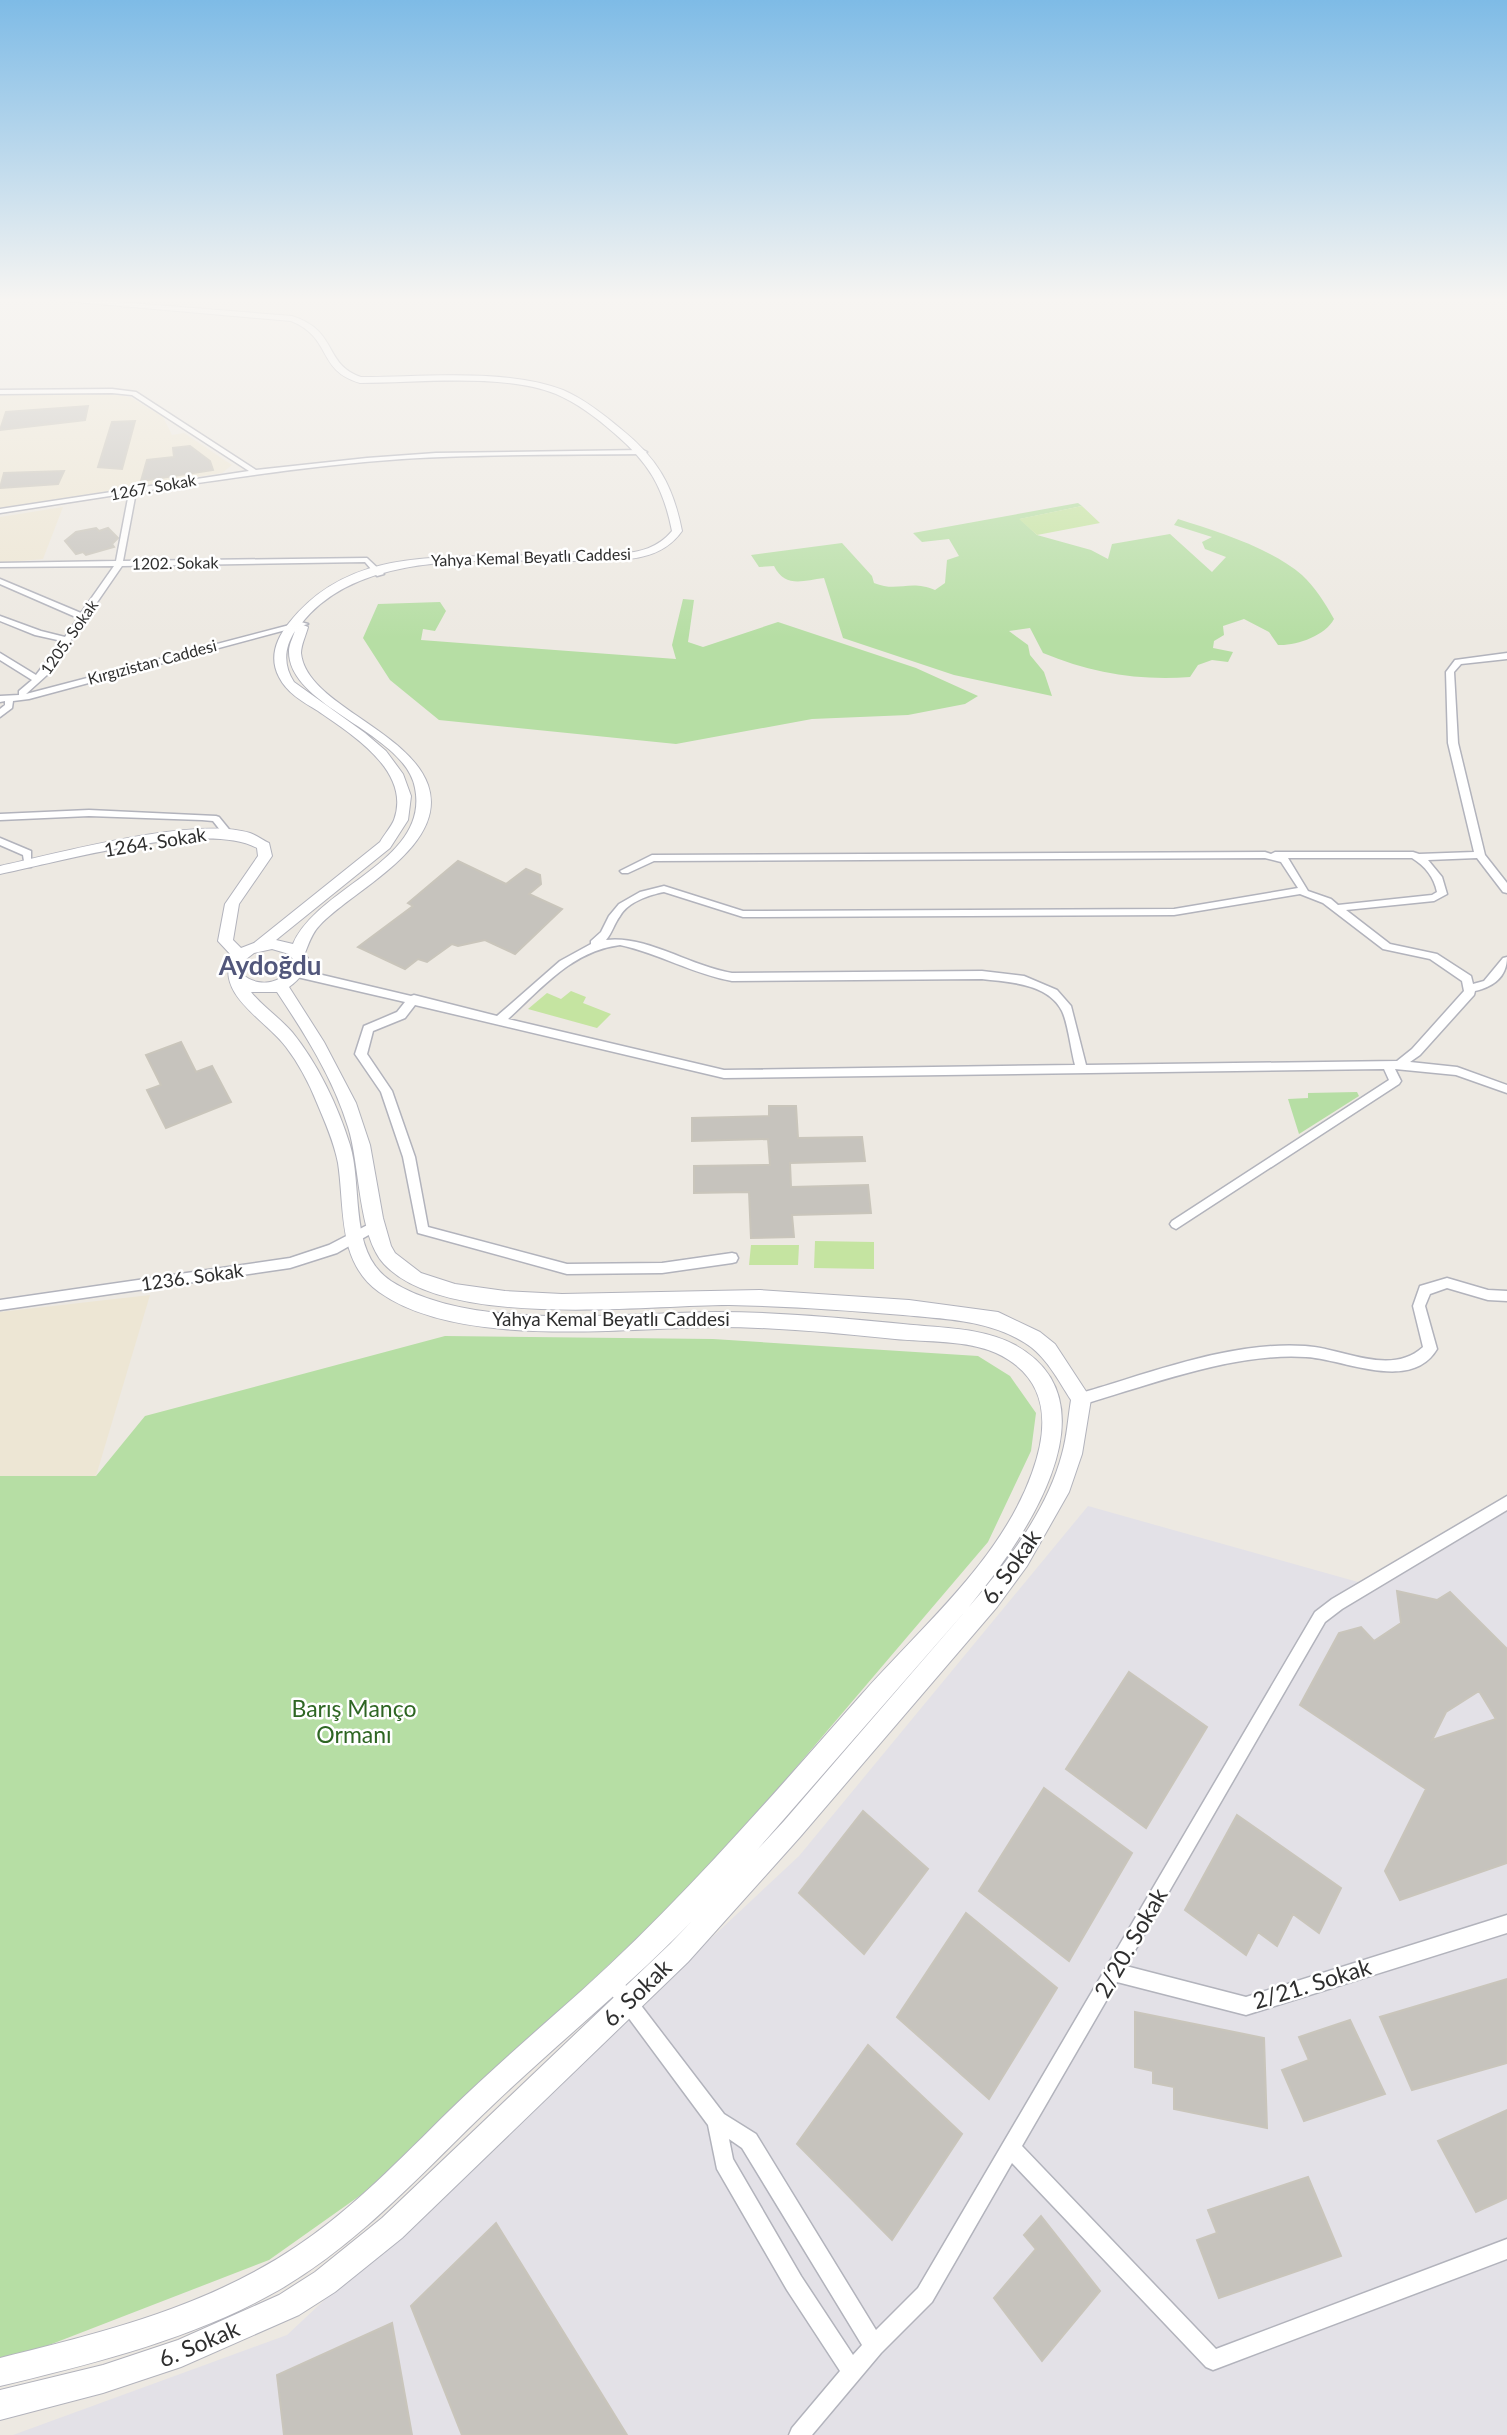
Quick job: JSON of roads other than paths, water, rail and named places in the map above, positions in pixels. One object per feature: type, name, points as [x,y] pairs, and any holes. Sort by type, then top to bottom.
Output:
[{"type":"main road","name":"Yahya Kemal Beyatlı Caddesi","points":[[258,946],[385,845],[398,827],[404,810],[400,779],[390,762],[294,690],[282,676],[279,654],[284,638],[298,624],[372,570],[431,560],[619,557],[654,551],[674,537],[678,525],[665,489],[643,452],[592,411]]},
{"type":"main road","points":[[604,411],[644,439],[674,479],[686,510]]},
{"type":"main road","name":"Yahya Kemal Beyatlı Caddesi","points":[[372,570],[636,561],[662,555],[677,547],[687,534],[689,523]]},
{"type":"main road","points":[[298,624],[294,660],[300,674],[318,692],[404,755],[420,779],[424,804],[420,824],[403,850],[316,920],[298,952]]},
{"type":"main road","name":"1264. Sokak","points":[[0,870],[174,836],[227,833],[257,839],[265,851],[262,861],[232,904],[225,941],[241,956]]},
{"type":"main road","points":[[281,944],[298,952],[301,958],[297,973],[280,985],[258,989],[248,987],[235,977],[235,963],[258,946],[281,944]]},
{"type":"main road","name":"Yahya Kemal Beyatlı Caddesi","points":[[235,977],[243,993],[288,1038],[329,1111],[346,1162],[354,1238],[365,1264],[382,1286],[413,1304],[445,1313],[517,1321],[756,1320],[982,1340],[1013,1350],[1026,1360],[1049,1393]]},
{"type":"main road","name":"Yahya Kemal Beyatlı Caddesi","points":[[280,985],[336,1078],[358,1129],[384,1250],[400,1271],[446,1290],[518,1300],[759,1298],[977,1316],[998,1320],[1033,1338],[1048,1350],[1075,1389]]},
{"type":"main road","name":"6. Sokak","points":[[0,2404],[103,2379],[181,2353],[289,2305],[325,2282],[392,2228],[679,1953],[792,1829],[989,1600],[1020,1559],[1066,1474],[1078,1430],[1075,1389]]},
{"type":"main road","name":"6. Sokak","points":[[0,2372],[103,2348],[163,2329],[220,2305],[304,2259],[376,2201],[486,2093],[661,1935],[785,1802],[941,1623],[1013,1534],[1041,1475],[1050,1444],[1054,1416],[1049,1393]]},
{"type":"street","points":[[161,411],[253,471]]},
{"type":"street","name":"1267. Sokak","points":[[0,511],[253,471],[445,455],[643,452]]},
{"type":"street","points":[[118,564],[133,491]]},
{"type":"street","name":"1202. Sokak","points":[[0,565],[351,561],[372,570]]},
{"type":"street","name":"1205. Sokak","points":[[5,699],[27,691],[38,680],[118,564]]},
{"type":"street","points":[[0,581],[83,617]]},
{"type":"street","points":[[0,618],[38,633],[68,640]]},
{"type":"street","name":"Kırgızistan Caddesi","points":[[5,699],[298,624]]},
{"type":"street","points":[[0,656],[38,680]]},
{"type":"street","points":[[1507,656],[1458,662],[1450,671],[1453,743],[1480,855],[1507,890]]},
{"type":"street","points":[[0,714],[9,706],[5,699]]},
{"type":"street","points":[[0,817],[89,813],[202,817],[216,819],[227,833]]},
{"type":"street","points":[[0,841],[29,853],[29,865]]},
{"type":"street","points":[[1265,855],[1284,860],[1304,893]]},
{"type":"street","points":[[625,871],[652,858],[1480,855]]},
{"type":"street","points":[[1337,908],[1439,897],[1442,885],[1419,857]]},
{"type":"street","points":[[500,1020],[572,958],[608,933],[619,910],[651,891],[664,889],[743,914],[1174,912],[1304,893],[1337,908],[1387,947],[1433,956],[1457,970],[1471,988]]},
{"type":"street","points":[[595,943],[627,942],[692,967],[732,977],[982,975],[1018,978],[1047,990],[1065,1004],[1071,1016],[1081,1069]]},
{"type":"street","points":[[1393,1065],[1423,1045],[1471,988],[1488,984],[1507,961]]},
{"type":"street","points":[[297,973],[724,1074],[1393,1065],[1457,1071],[1507,1089]]},
{"type":"street","points":[[414,999],[401,1015],[368,1029],[361,1054],[386,1091],[409,1157],[422,1230],[567,1269],[662,1268],[732,1258]]},
{"type":"street","points":[[1176,1224],[1395,1081],[1393,1065]]},
{"type":"street","name":"1236. Sokak","points":[[0,1305],[289,1263],[354,1238],[377,1225]]},
{"type":"street","points":[[1075,1389],[1249,1354],[1307,1351],[1387,1366],[1409,1365],[1423,1358],[1430,1349],[1419,1306],[1424,1290],[1447,1283],[1488,1295],[1507,1296]]},
{"type":"street","name":"2/20. Sokak","points":[[799,2435],[874,2346],[925,2295],[1320,1617],[1507,1502]]},
{"type":"street","name":"2/21. Sokak","points":[[1114,1972],[1245,2006],[1507,1924]]},
{"type":"street","points":[[611,1980],[717,2121],[749,2141],[874,2346]]},
{"type":"street","points":[[717,2121],[724,2162],[794,2283],[852,2372]]},
{"type":"street","points":[[1011,2148],[1213,2360],[1507,2249]]},
{"type":"district","name":"Aydoğdu","points":[[270,966]]},
{"type":"park label","name":"Barış Manço Ormanı","points":[[354,1722]]}]
